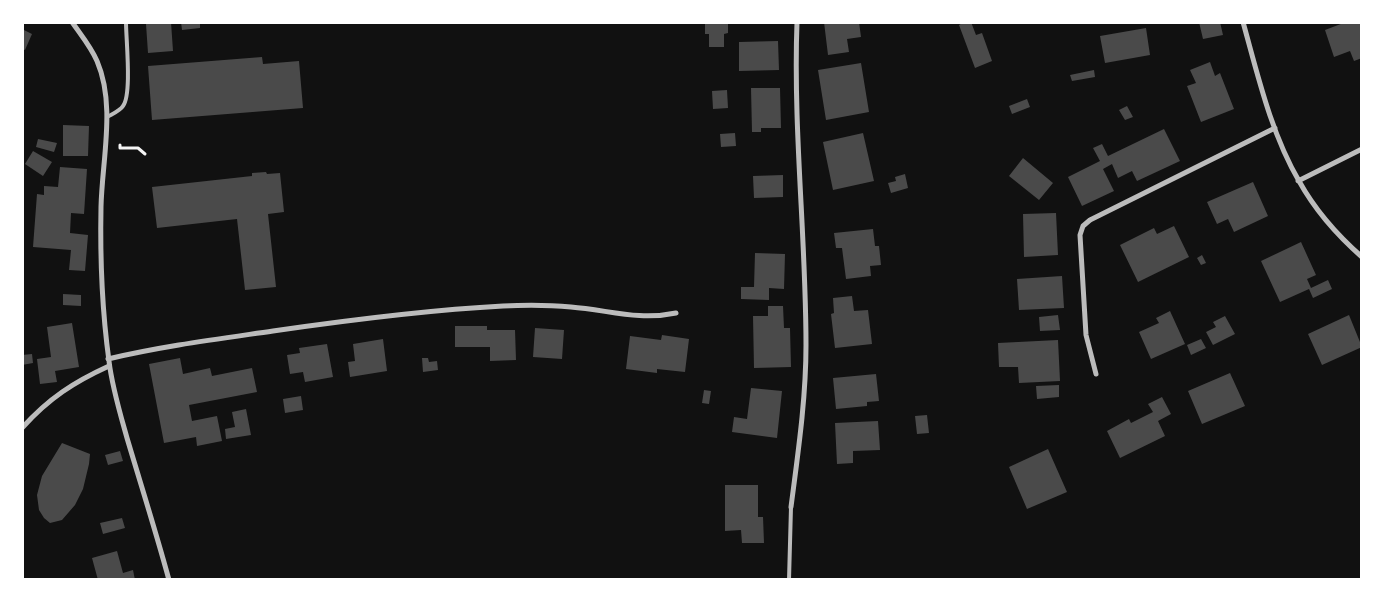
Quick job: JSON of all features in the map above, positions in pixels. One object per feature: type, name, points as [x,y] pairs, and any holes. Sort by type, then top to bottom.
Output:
[{"type":"street","points":[[72,22],[88,44],[97,62],[104,88],[107,117],[101,206],[103,315],[109,366],[119,410],[168,580]]},
{"type":"street","points":[[792,507],[805,394],[806,344],[796,22]]},
{"type":"street","points":[[1243,22],[1275,128],[1298,181],[1341,239],[1362,257]]},
{"type":"street","points":[[1096,374],[1086,325],[1080,235],[1083,226],[1090,220],[1275,128]]},
{"type":"street","points":[[1298,181],[1362,149]]},
{"type":"street","points":[[108,359],[173,346],[306,326],[423,312],[529,306],[570,306],[640,317],[676,313]]},
{"type":"street","points":[[22,428],[48,402],[79,380],[109,366]]},
{"type":"lane","points":[[107,117],[120,110],[125,102],[128,84],[126,22]]},
{"type":"lane","points":[[788,580],[792,507]]},
{"type":"path","points":[[120,138],[120,148],[138,148],[145,154]]},
{"type":"building","points":[[171,22],[173,51],[148,53],[146,24]]},
{"type":"building","points":[[181,22],[200,22],[200,28],[182,30]]},
{"type":"building","points":[[705,22],[728,22],[728,33],[724,34],[724,47],[709,47],[709,34],[705,34]]},
{"type":"building","points":[[824,22],[859,22],[861,37],[847,39],[849,52],[828,55]]},
{"type":"building","points":[[964,22],[971,22],[976,35],[982,33],[992,61],[975,68],[959,25]]},
{"type":"building","points":[[1199,22],[1220,22],[1223,35],[1203,39]]},
{"type":"building","points":[[1346,22],[1362,22],[1362,58],[1354,61],[1350,51],[1334,57],[1325,30]]},
{"type":"building","points":[[1146,28],[1150,55],[1105,63],[1100,36]]},
{"type":"building","points":[[22,29],[32,34],[25,50],[22,49]]},
{"type":"building","points":[[778,41],[779,70],[739,71],[739,42]]},
{"type":"building","points":[[262,57],[263,64],[299,61],[303,108],[152,120],[148,66]]},
{"type":"building","points":[[1210,62],[1215,76],[1220,73],[1234,109],[1201,122],[1187,86],[1196,83],[1190,70]]},
{"type":"building","points":[[861,63],[869,112],[826,120],[818,70]]},
{"type":"building","points":[[1094,70],[1095,77],[1072,81],[1070,75]]},
{"type":"building","points":[[751,88],[780,88],[781,128],[761,128],[761,132],[752,132]]},
{"type":"building","points":[[727,90],[728,108],[713,109],[712,91]]},
{"type":"building","points":[[1027,99],[1030,107],[1012,114],[1009,106]]},
{"type":"building","points":[[1127,106],[1133,117],[1125,120],[1119,110]]},
{"type":"building","points":[[63,125],[89,126],[88,156],[63,156]]},
{"type":"building","points":[[1164,129],[1180,161],[1137,181],[1132,171],[1118,178],[1112,164],[1103,169],[1114,191],[1082,206],[1068,177],[1100,161],[1093,148],[1102,144],[1108,156]]},
{"type":"building","points":[[735,133],[736,146],[721,147],[720,134]]},
{"type":"building","points":[[863,133],[874,181],[833,190],[823,142]]},
{"type":"building","points":[[38,139],[57,143],[54,152],[36,147]]},
{"type":"building","points":[[33,151],[52,162],[43,176],[25,164]]},
{"type":"building","points":[[1023,158],[1053,183],[1039,200],[1009,176]]},
{"type":"building","points":[[60,167],[87,169],[84,214],[71,213],[70,233],[88,235],[85,271],[69,270],[71,250],[33,247],[37,194],[44,195],[44,186],[58,187]]},
{"type":"building","points":[[266,172],[267,174],[280,173],[284,212],[268,214],[276,287],[245,290],[237,219],[157,228],[152,187],[252,176],[252,173]]},
{"type":"building","points":[[905,174],[908,188],[891,193],[888,183],[896,181],[895,177]]},
{"type":"building","points":[[783,175],[783,197],[754,198],[753,176]]},
{"type":"building","points":[[1253,182],[1268,216],[1234,232],[1228,219],[1217,224],[1207,202]]},
{"type":"building","points":[[1056,213],[1058,255],[1024,257],[1023,214]]},
{"type":"building","points":[[1174,226],[1189,257],[1138,282],[1120,245],[1154,228],[1157,234]]},
{"type":"building","points":[[873,229],[875,246],[879,246],[881,265],[870,266],[871,276],[846,279],[842,248],[836,248],[834,233]]},
{"type":"building","points":[[1301,242],[1316,275],[1307,279],[1311,288],[1328,280],[1332,289],[1313,298],[1309,289],[1280,302],[1261,261]]},
{"type":"building","points":[[755,253],[785,254],[784,289],[769,288],[769,300],[741,299],[741,287],[754,287]]},
{"type":"building","points":[[1202,255],[1206,263],[1201,265],[1197,258]]},
{"type":"building","points":[[1062,276],[1064,308],[1019,310],[1017,279]]},
{"type":"building","points":[[63,294],[81,295],[81,306],[63,305]]},
{"type":"building","points":[[852,296],[854,311],[868,310],[872,344],[835,348],[831,314],[834,313],[833,298]]},
{"type":"building","points":[[768,306],[783,306],[784,328],[790,328],[791,367],[754,368],[753,316],[768,316]]},
{"type":"building","points":[[1170,311],[1185,344],[1151,359],[1139,332],[1159,323],[1156,318]]},
{"type":"building","points":[[1058,315],[1060,330],[1040,331],[1039,317]]},
{"type":"building","points":[[1349,315],[1362,347],[1322,365],[1308,334]]},
{"type":"building","points":[[1225,316],[1235,334],[1213,345],[1206,332],[1216,327],[1213,322]]},
{"type":"building","points":[[72,323],[79,367],[55,371],[57,382],[40,384],[37,359],[51,357],[47,327]]},
{"type":"building","points":[[455,326],[487,326],[487,330],[515,330],[516,360],[490,361],[490,347],[455,347]]},
{"type":"building","points":[[535,328],[564,330],[562,359],[533,357]]},
{"type":"building","points":[[662,335],[689,339],[685,372],[657,369],[657,373],[626,369],[630,336],[661,340]]},
{"type":"building","points":[[383,339],[387,371],[350,377],[348,362],[355,361],[353,344]]},
{"type":"building","points":[[1201,339],[1206,348],[1191,355],[1187,345]]},
{"type":"building","points":[[1058,340],[1060,381],[1019,383],[1018,367],[999,367],[998,343]]},
{"type":"building","points":[[327,344],[333,377],[305,382],[303,372],[290,374],[287,355],[300,353],[299,348]]},
{"type":"building","points":[[32,354],[33,363],[22,365],[22,355]]},
{"type":"building","points":[[180,358],[183,374],[210,368],[212,376],[252,368],[257,392],[189,405],[192,421],[217,416],[222,441],[197,446],[196,437],[164,443],[149,364]]},
{"type":"building","points":[[422,358],[428,358],[429,362],[437,361],[438,370],[423,372]]},
{"type":"building","points":[[1230,373],[1245,406],[1202,424],[1188,391]]},
{"type":"building","points":[[876,374],[879,401],[867,402],[867,406],[836,409],[833,378]]},
{"type":"building","points":[[1059,385],[1059,397],[1037,399],[1036,386]]},
{"type":"building","points":[[751,388],[782,391],[777,438],[732,432],[734,417],[747,419]]},
{"type":"building","points":[[704,390],[711,391],[709,404],[702,403]]},
{"type":"building","points":[[301,396],[303,410],[285,413],[283,399]]},
{"type":"building","points":[[1162,397],[1171,414],[1158,421],[1165,436],[1120,458],[1107,431],[1129,419],[1131,423],[1153,412],[1148,404]]},
{"type":"building","points":[[246,409],[251,435],[226,439],[225,429],[235,427],[232,412]]},
{"type":"building","points":[[927,415],[929,433],[917,434],[915,416]]},
{"type":"building","points":[[878,421],[880,450],[853,451],[853,463],[837,464],[835,423]]},
{"type":"building","points":[[62,443],[90,454],[89,464],[83,489],[75,505],[62,520],[50,523],[39,510],[37,495],[42,476]]},
{"type":"building","points":[[1048,449],[1067,492],[1027,509],[1009,467]]},
{"type":"building","points":[[120,451],[123,461],[108,465],[105,455]]},
{"type":"building","points":[[725,485],[758,485],[758,517],[763,517],[764,543],[742,543],[741,530],[725,531]]},
{"type":"building","points":[[122,518],[125,528],[103,534],[100,523]]},
{"type":"building","points":[[117,551],[123,573],[133,570],[135,580],[98,580],[92,558]]}]
